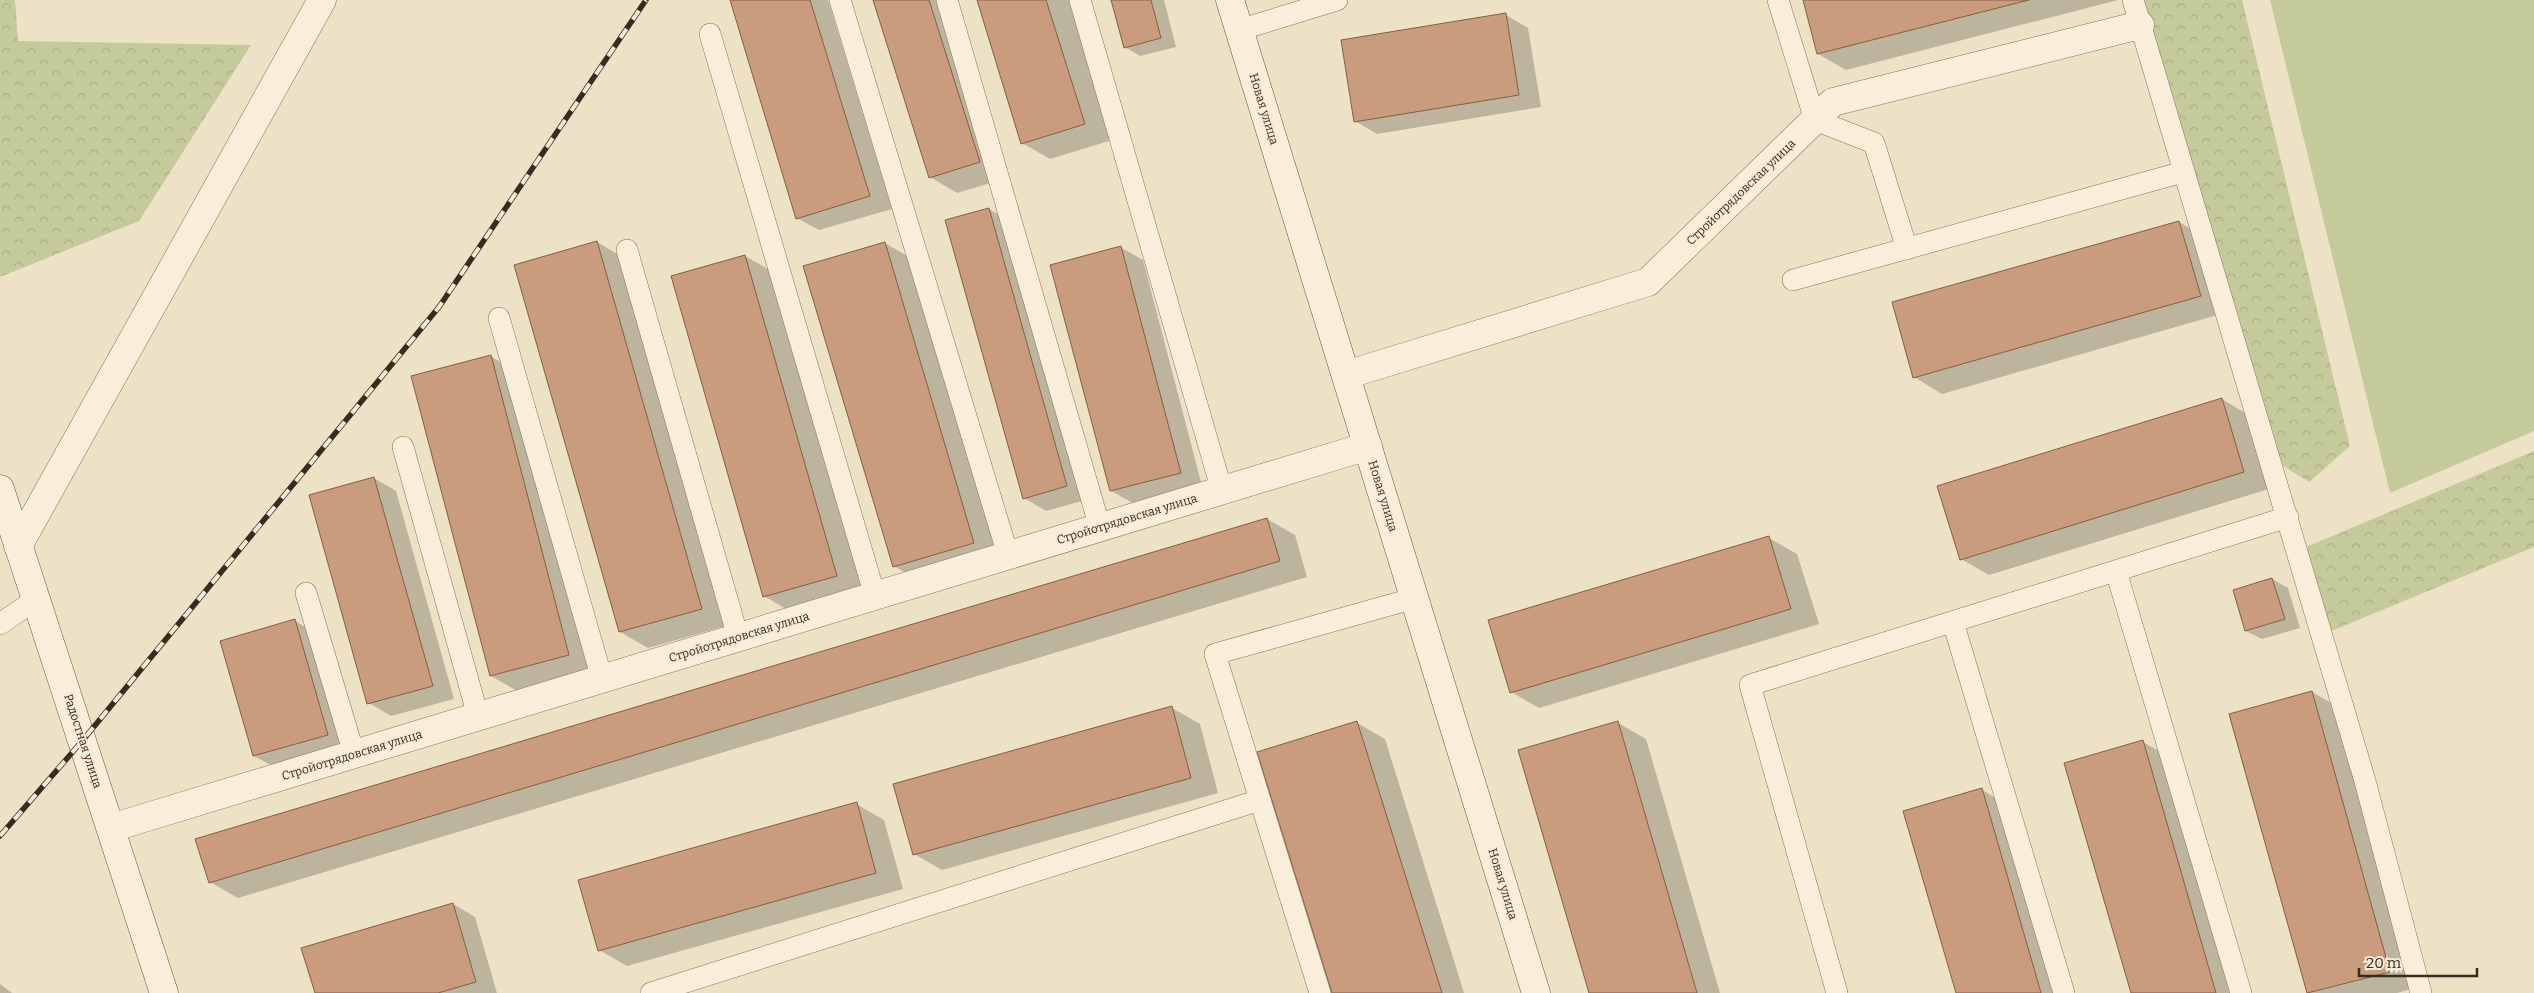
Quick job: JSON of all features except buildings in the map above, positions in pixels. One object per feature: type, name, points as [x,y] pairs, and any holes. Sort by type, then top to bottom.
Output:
[{"type":"street","points":[[18,546],[322,0]]},
{"type":"street","name":"Новая улица","points":[[1230,0],[1536,993]]},
{"type":"street","name":"Стройотрядовская улица","points":[[1346,375],[1648,282],[1833,102],[2136,13]]},
{"type":"street","name":"Стройотрядовская улица","points":[[111,828],[1368,446]]},
{"type":"street","name":"Радостная улица","points":[[0,489],[164,993]]},
{"type":"lane","points":[[840,0],[1008,556]]},
{"type":"lane","points":[[947,0],[1100,528]]},
{"type":"lane","points":[[1080,0],[1222,491]]},
{"type":"lane","points":[[1240,30],[1337,0]]},
{"type":"lane","points":[[1778,0],[1815,120],[1874,143],[1907,249]]},
{"type":"lane","points":[[2136,13],[2288,517],[2365,781],[2421,993]]},
{"type":"lane","points":[[710,34],[875,596]]},
{"type":"lane","points":[[1793,280],[2183,172]]},
{"type":"lane","points":[[627,250],[738,637]]},
{"type":"lane","points":[[500,318],[602,679]]},
{"type":"lane","points":[[403,447],[478,716]]},
{"type":"lane","points":[[1837,993],[1750,685],[2288,517]]},
{"type":"lane","points":[[2116,571],[2241,993]]},
{"type":"lane","points":[[306,593],[354,754]]},
{"type":"lane","points":[[1320,993],[1215,654],[1415,598]]},
{"type":"lane","points":[[0,624],[36,600]]},
{"type":"lane","points":[[1953,622],[2064,993]]},
{"type":"lane","points":[[650,993],[1260,800]]},
{"type":"green space","points":[[0,0],[15,0],[18,41],[251,45],[139,221],[0,277]]},
{"type":"green space","points":[[2141,0],[2242,0],[2350,446],[2309,482],[2262,453]]},
{"type":"green space","points":[[2270,0],[2534,0],[2534,431],[2390,493]]},
{"type":"green space","points":[[2534,451],[2534,547],[2317,637],[2292,553]]},
{"type":"railway","points":[[0,836],[83,740],[439,307],[646,0]]}]
